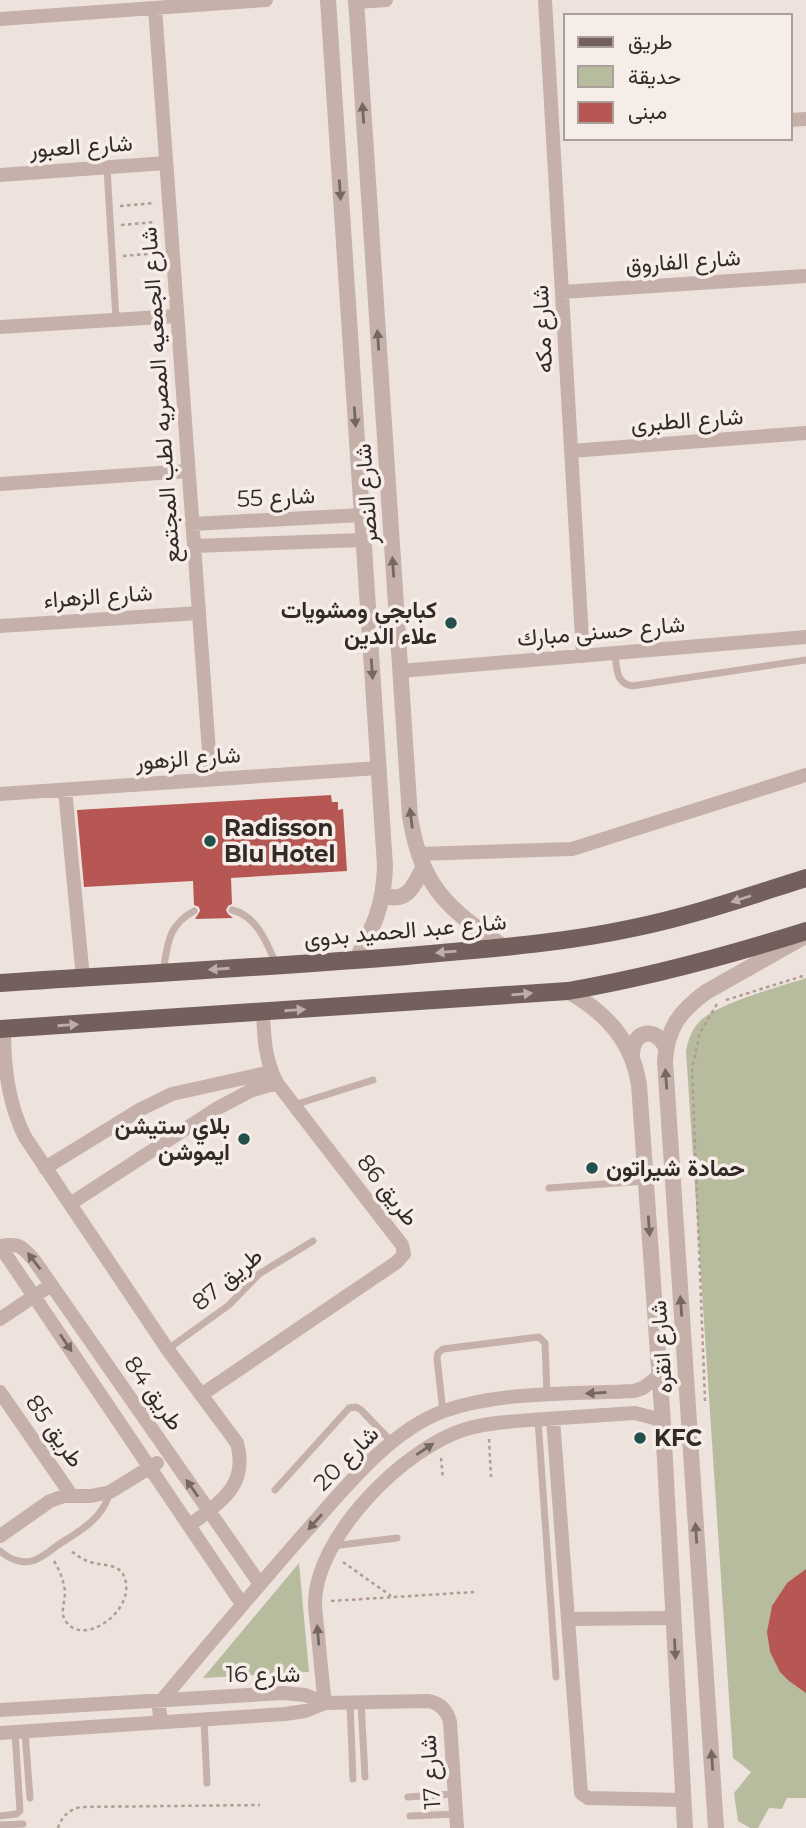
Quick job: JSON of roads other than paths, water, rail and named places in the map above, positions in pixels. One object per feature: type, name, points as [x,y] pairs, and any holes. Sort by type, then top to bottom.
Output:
[{"type":"main road","name":"شارع عبد الحميد بدوى","points":[[0,983],[356,960],[563,940],[633,928],[715,907],[806,878]]},
{"type":"main road","points":[[2,1029],[568,991],[676,970],[806,933]]},
{"type":"street","points":[[0,19],[266,0]]},
{"type":"street","name":"شارع النصر","points":[[328,0],[385,866],[383,895],[374,926],[356,960]]},
{"type":"street","points":[[356,1],[386,0]]},
{"type":"street","name":"شارع مكه","points":[[545,0],[560,134],[562,292],[583,656]]},
{"type":"street","name":"شارع النصر","points":[[356,1],[410,817],[420,861],[432,884],[455,911],[504,947]]},
{"type":"street","name":"شارع الجمعيه المصريه لطب المجتمع","points":[[155,8],[211,779]]},
{"type":"street","name":"شارع العبور","points":[[0,175],[166,163]]},
{"type":"street","name":"شارع الفاروق","points":[[562,292],[806,276]]},
{"type":"street","points":[[0,327],[177,316]]},
{"type":"street","name":"شارع الطبرى","points":[[571,451],[806,433]]},
{"type":"street","points":[[0,484],[188,471]]},
{"type":"street","name":"شارع 55","points":[[192,524],[362,515]]},
{"type":"street","name":"شارع 55","points":[[194,546],[363,540]]},
{"type":"street","name":"شارع الزهراء","points":[[0,626],[199,613]]},
{"type":"street","name":"شارع حسنى مبارك","points":[[400,671],[806,637]]},
{"type":"street","name":"شارع الزهور","points":[[0,794],[378,768]]},
{"type":"street","points":[[383,895],[397,898],[410,892],[420,861],[572,849],[806,775]]},
{"type":"street","points":[[65,790],[83,978]]},
{"type":"street","name":"شارع انقره","points":[[716,1828],[666,1048],[678,1017],[691,1003],[806,933]]},
{"type":"street","name":"شارع انقره","points":[[568,991],[595,1009],[617,1031],[632,1054],[639,1085],[660,1375],[685,1828]]},
{"type":"street","name":"طريق 86","points":[[201,1395],[397,1262],[404,1254],[402,1245],[274,1078],[265,1046],[263,1012]]},
{"type":"street","points":[[2,1029],[9,1094],[24,1137],[168,1350],[237,1443],[240,1466],[232,1489],[189,1526]]},
{"type":"street","points":[[632,1054],[632,1045],[637,1038],[646,1034],[654,1034],[662,1040],[666,1048]]},
{"type":"street","points":[[0,1098],[5,1087],[6,1074]]},
{"type":"street","points":[[46,1168],[164,1097],[188,1089],[274,1078]]},
{"type":"street","points":[[70,1204],[216,1109],[274,1078]]},
{"type":"street","name":"طريق 84","points":[[242,1604],[0,1246],[19,1245],[34,1260],[260,1584]]},
{"type":"street","points":[[0,1319],[51,1285]]},
{"type":"street","name":"شارع 20","points":[[162,1700],[242,1604],[347,1486],[393,1442],[428,1419],[486,1400],[634,1391],[643,1388],[660,1375]]},
{"type":"street","name":"طريق 85","points":[[0,1392],[72,1496]]},
{"type":"street","name":"شارع 20","points":[[325,1703],[315,1602],[319,1577],[330,1549],[350,1519],[364,1502],[413,1457],[439,1440],[467,1429],[488,1425],[635,1413],[654,1418],[663,1424]]},
{"type":"street","points":[[545,1419],[568,1619],[583,1796],[684,1800]]},
{"type":"street","points":[[0,1536],[50,1501],[110,1492],[169,1455]]},
{"type":"street","points":[[347,1486],[364,1502]]},
{"type":"street","points":[[568,1619],[674,1618]]},
{"type":"street","name":"شارع 16","points":[[0,1710],[294,1693],[325,1703]]},
{"type":"street","points":[[162,1700],[159,1713],[164,1722]]},
{"type":"street","name":"شارع 17","points":[[325,1703],[428,1701],[440,1705],[450,1722],[457,1821]]},
{"type":"street","name":"شارع 16","points":[[13,1733],[295,1713],[325,1703]]},
{"type":"lane","points":[[107,167],[116,320]]},
{"type":"lane","points":[[615,653],[620,680],[625,685],[632,686],[806,660]]},
{"type":"lane","points":[[232,910],[249,918],[257,927],[277,965]]},
{"type":"lane","points":[[162,973],[170,935],[175,925],[194,911]]},
{"type":"lane","points":[[293,1105],[373,1080]]},
{"type":"lane","points":[[549,1188],[646,1181]]},
{"type":"lane","name":"طريق 87","points":[[168,1350],[229,1305],[259,1273],[313,1241]]},
{"type":"lane","points":[[443,1412],[437,1358],[443,1349],[539,1337],[545,1343],[547,1395]]},
{"type":"lane","points":[[275,1490],[349,1408],[359,1408],[393,1442]]},
{"type":"lane","points":[[545,1419],[556,1677]]},
{"type":"lane","points":[[0,1551],[11,1559],[28,1562],[36,1560],[96,1519],[110,1492]]},
{"type":"lane","points":[[330,1549],[397,1538]]},
{"type":"lane","points":[[356,1702],[365,1777]]},
{"type":"lane","points":[[353,1779],[356,1702]]},
{"type":"lane","points":[[204,1719],[207,1783]]},
{"type":"lane","points":[[13,1733],[30,1798]]},
{"type":"lane","points":[[0,1816],[20,1811],[13,1733]]},
{"type":"lane","points":[[408,1797],[455,1794]]},
{"type":"lane","points":[[410,1816],[457,1821]]},
{"type":"lane","points":[[0,1825],[23,1824]]},
{"type":"place","name":"كبابجي ومشويات علاء الدين","points":[[451,623]]},
{"type":"place","name":"Radisson Blu Hotel","points":[[210,841]]},
{"type":"place","name":"بلاي ستيشن ايموشن","points":[[244,1139]]},
{"type":"place","name":"حمادة شيراتون","points":[[592,1168]]},
{"type":"place","name":"KFC","points":[[640,1438]]}]
